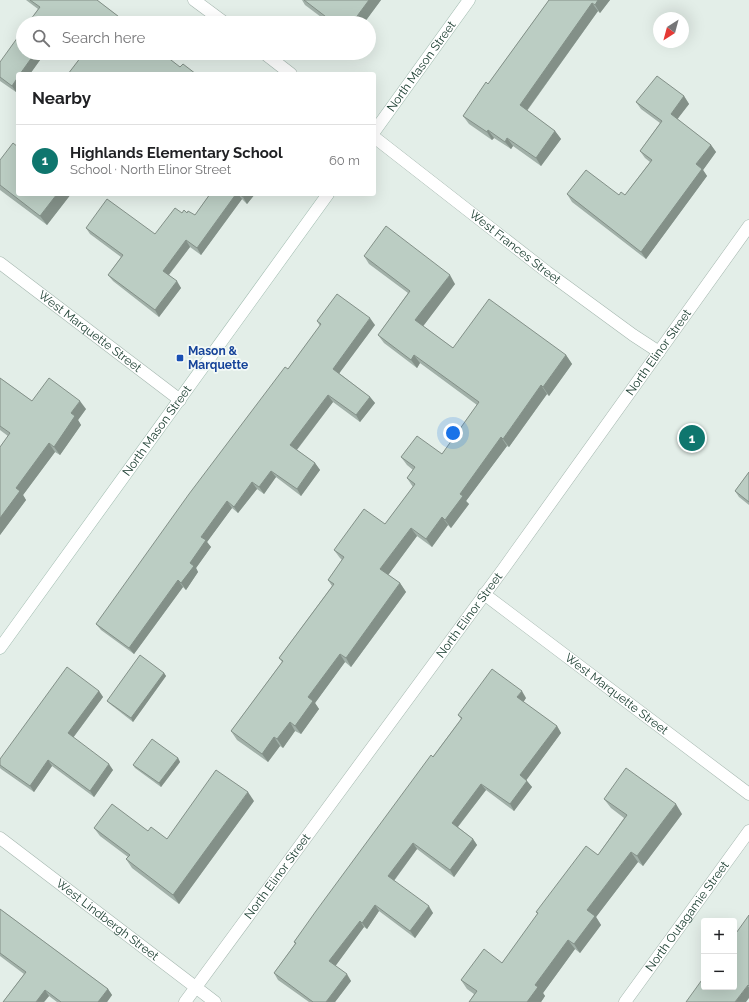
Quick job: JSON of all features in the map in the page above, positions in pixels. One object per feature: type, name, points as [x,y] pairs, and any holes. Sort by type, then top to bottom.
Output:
[{"type":"street","points":[[194,0],[215,16]]},
{"type":"street","name":"North Mason Street","points":[[376,129],[469,0]]},
{"type":"street","points":[[273,60],[288,72]]},
{"type":"street","name":"West Frances Street","points":[[376,139],[553,276],[633,335],[659,352]]},
{"type":"street","name":"North Mason Street","points":[[0,648],[327,196]]},
{"type":"street","name":"North Elinor Street","points":[[185,1002],[484,594],[749,226]]},
{"type":"street","name":"West Marquette Street","points":[[0,263],[180,400]]},
{"type":"street","name":"West Marquette Street","points":[[484,594],[749,794]]},
{"type":"street","name":"North Outagamie Street","points":[[625,1002],[749,831]]},
{"type":"street","name":"West Lindbergh Street","points":[[0,838],[215,1002]]},
{"type":"building","points":[[30,0],[97,0],[118,16],[33,16],[40,7]]},
{"type":"building","points":[[304,0],[369,0],[357,16],[325,16]]},
{"type":"building","points":[[549,0],[598,0],[595,5],[592,3],[520,105],[555,131],[536,158],[507,138],[505,142],[488,130],[487,132],[463,116],[486,82],[488,84]]},
{"type":"building","points":[[16,40],[16,60],[30,60],[21,72],[16,72],[16,80],[12,86],[0,77],[0,62]]},
{"type":"building","points":[[79,60],[171,60],[180,67],[183,64],[193,72],[70,72]]},
{"type":"building","points":[[657,76],[684,96],[671,114],[711,145],[696,164],[702,169],[641,252],[567,194],[586,170],[619,195],[621,192],[625,195],[652,160],[640,151],[662,121],[636,102]]},
{"type":"building","points":[[13,143],[16,145],[16,196],[55,196],[40,216],[0,185],[0,160]]},
{"type":"building","points":[[209,196],[235,196],[197,248],[186,240],[163,271],[177,281],[155,310],[108,275],[123,255],[86,228],[107,199],[155,234],[175,208],[182,213],[184,210],[187,213],[188,211],[195,215]]},
{"type":"building","points":[[386,226],[450,275],[415,320],[453,348],[489,299],[566,355],[543,387],[541,385],[503,439],[501,437],[460,494],[463,496],[445,520],[442,517],[426,539],[411,528],[380,569],[400,583],[346,658],[340,654],[308,697],[313,701],[295,726],[290,722],[277,739],[274,737],[262,754],[231,731],[283,661],[279,658],[334,584],[328,580],[344,557],[334,550],[364,509],[385,524],[415,484],[407,478],[415,467],[401,457],[417,436],[442,454],[479,402],[414,355],[411,360],[378,335],[410,291],[364,256]]},
{"type":"building","points":[[337,294],[370,318],[333,369],[370,397],[356,415],[328,395],[290,445],[315,463],[297,489],[271,471],[259,487],[252,482],[234,507],[227,501],[201,537],[206,540],[190,563],[194,566],[181,583],[178,580],[129,648],[96,624],[189,494],[285,367],[288,369],[321,324],[317,321]]},
{"type":"building","points":[[0,378],[32,401],[49,378],[80,401],[71,413],[75,416],[54,447],[49,443],[16,488],[20,491],[0,518],[0,447],[10,433],[0,426]]},
{"type":"building","points":[[749,472],[749,502],[735,491]]},
{"type":"building","points":[[140,655],[164,673],[131,718],[107,701]]},
{"type":"building","points":[[67,667],[99,691],[68,733],[109,764],[90,791],[48,760],[30,786],[0,765],[0,759]]},
{"type":"building","points":[[492,669],[522,691],[517,697],[557,726],[520,775],[527,781],[510,804],[481,784],[452,823],[473,839],[450,870],[413,843],[388,876],[429,906],[410,931],[375,905],[362,923],[360,921],[329,961],[347,974],[326,1002],[313,1002],[274,973],[296,943],[294,942],[316,911],[431,755],[433,757],[462,718],[458,715]]},
{"type":"building","points":[[152,739],[178,758],[159,783],[133,765]]},
{"type":"building","points":[[626,768],[676,804],[637,856],[631,852],[587,910],[595,916],[574,944],[568,940],[535,985],[538,987],[527,1002],[469,1002],[477,991],[461,980],[484,949],[502,963],[538,913],[536,912],[586,846],[598,855],[627,815],[604,799]]},
{"type":"building","points":[[216,770],[248,792],[173,895],[126,859],[130,855],[94,828],[112,804],[148,831],[151,827],[167,839]]},
{"type":"building","points":[[0,909],[108,989],[98,1002],[61,1002],[45,990],[36,1002],[3,1002],[26,972],[0,953]]},
{"type":"building","points":[[749,915],[749,986],[748,985],[735,1002],[686,1002],[701,981],[701,990],[737,990],[737,932]]},
{"type":"place","name":"Mason & Marquette","points":[[180,358]]},
{"type":"place","name":"Highlands Elementary School","points":[[692,438]]}]
